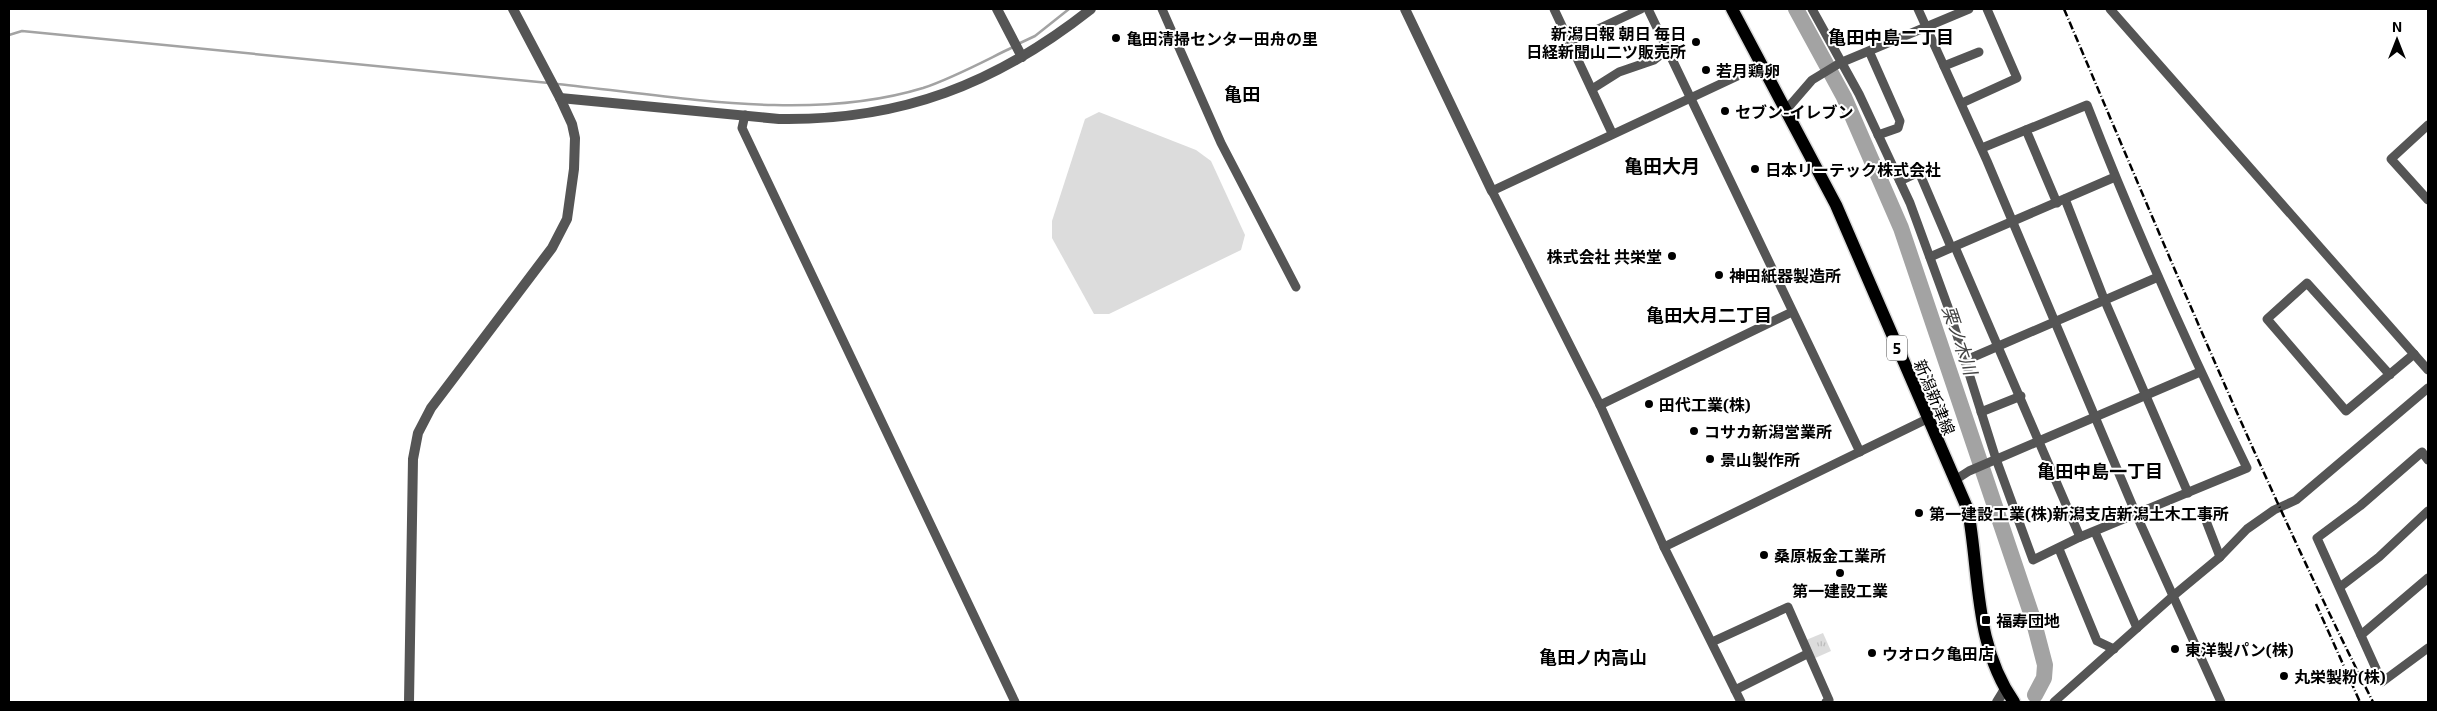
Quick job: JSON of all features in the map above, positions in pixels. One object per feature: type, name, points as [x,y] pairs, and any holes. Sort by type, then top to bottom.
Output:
[{"type":"main road","name":"新潟新津線","points":[[1732,9],[1836,206],[1927,419],[1956,480],[1968,510],[1974,544],[1977,598],[1986,644],[2005,689],[2014,702]]},
{"type":"street","points":[[410,702],[413,467],[417,439],[423,421],[431,408],[552,248],[564,227],[570,206],[576,152],[572,124],[513,9]]},
{"type":"street","points":[[997,9],[1021,55]]},
{"type":"street","points":[[558,94],[745,115],[814,120],[862,115],[954,92],[1021,55],[1091,9]]},
{"type":"street","points":[[1163,9],[1221,143],[1296,286]]},
{"type":"street","points":[[1405,9],[1492,191],[1600,405],[1664,547],[1741,702]]},
{"type":"street","points":[[1554,9],[1612,133]]},
{"type":"street","points":[[1570,42],[1641,9]]},
{"type":"street","points":[[1648,9],[1860,452]]},
{"type":"street","points":[[1812,9],[1840,63],[1859,94],[1900,181],[1948,307],[1981,412],[1992,461],[2033,560],[2080,537],[2247,468],[2200,372],[2115,177],[2087,104],[1982,148]]},
{"type":"street","points":[[1918,9],[1925,28],[1982,148],[2136,514],[2221,702]]},
{"type":"street","points":[[1786,110],[1812,80],[1840,63],[1969,9]]},
{"type":"street","points":[[1962,103],[2018,78],[1987,9]]},
{"type":"street","points":[[2110,9],[2428,370]]},
{"type":"street","points":[[1592,89],[1619,72],[1654,60],[1667,50]]},
{"type":"street","points":[[1869,51],[1900,122],[1898,128],[1878,135]]},
{"type":"street","points":[[1944,66],[1979,52]]},
{"type":"street","points":[[1492,191],[1612,133],[1761,65]]},
{"type":"street","points":[[745,115],[742,128],[1015,702]]},
{"type":"street","points":[[2428,125],[2391,159],[2428,200]]},
{"type":"street","points":[[2026,130],[2061,201],[2188,493]]},
{"type":"street","points":[[1900,181],[1919,172],[2021,396],[2080,537]]},
{"type":"street","points":[[1930,257],[2115,177]]},
{"type":"street","points":[[1964,361],[2158,276]]},
{"type":"street","points":[[2390,375],[2307,283],[2267,319],[2346,411],[2390,375],[2414,354]]},
{"type":"street","points":[[1600,405],[1792,312]]},
{"type":"street","points":[[1956,480],[1969,470],[2200,372]]},
{"type":"street","points":[[2054,702],[2220,556],[2247,529],[2274,510],[2296,500],[2428,388]]},
{"type":"street","points":[[1981,412],[2021,396]]},
{"type":"street","points":[[1664,547],[1927,419]]},
{"type":"street","points":[[2428,460],[2422,452],[2360,506],[2317,538],[2382,682],[2428,648]]},
{"type":"street","points":[[2340,587],[2379,557],[2428,511]]},
{"type":"street","points":[[2203,513],[2220,556]]},
{"type":"street","points":[[2095,532],[2137,628]]},
{"type":"street","points":[[2058,549],[2097,641],[2114,648]]},
{"type":"street","points":[[2361,635],[2428,578]]},
{"type":"street","points":[[1712,642],[1788,607],[1807,654],[1829,700],[1826,702]]},
{"type":"street","points":[[1735,690],[1807,654]]},
{"type":"street","points":[[1997,702],[2005,689]]},
{"type":"green space","points":[[1099,112],[1196,150],[1211,161],[1245,235],[1241,250],[1109,314],[1094,314],[1052,238],[1052,221],[1085,119]]},
{"type":"green space","points":[[1823,633],[1831,651],[1813,659],[1806,640]]},
{"type":"waterway","points":[[1018,44],[1035,36],[1069,9]]},
{"type":"waterway","name":"栗ノ木川","points":[[1796,9],[1844,97],[1901,228],[2033,619],[2045,665],[2044,678],[2035,695]]},
{"type":"waterway","points":[[9,35],[22,31],[549,83]]},
{"type":"waterway","points":[[557,84],[741,104],[834,104],[879,98],[923,88],[1013,47]]},
{"type":"railway","points":[[2064,9],[2251,445],[2373,702]]},
{"type":"railway","points":[[2316,604],[2360,702]]},
{"type":"place","name":"亀田清掃センター田舟の里","points":[[1116,38]]},
{"type":"place","name":"新潟日報 朝日 毎日 日経新聞山二ツ販売所","points":[[1696,42]]},
{"type":"place","name":"若月鶏卵","points":[[1706,70]]},
{"type":"place","name":"セブン-イレブン","points":[[1725,111]]},
{"type":"place","name":"日本リーテック株式会社","points":[[1755,169]]},
{"type":"place","name":"株式会社 共栄堂","points":[[1672,256]]},
{"type":"place","name":"神田紙器製造所","points":[[1719,275]]},
{"type":"place","name":"田代工業(株)","points":[[1649,404]]},
{"type":"place","name":"コサカ新潟営業所","points":[[1694,431]]},
{"type":"place","name":"景山製作所","points":[[1710,459]]},
{"type":"place","name":"第一建設工業(株)新潟支店新潟土木工事所","points":[[1919,513]]},
{"type":"place","name":"桑原板金工業所","points":[[1764,555]]},
{"type":"place","name":"第一建設工業","points":[[1840,573]]},
{"type":"place","name":"福寿団地","points":[[1986,620]]},
{"type":"place","name":"東洋製パン(株)","points":[[2175,649]]},
{"type":"place","name":"ウオロク亀田店","points":[[1872,653]]},
{"type":"place","name":"丸栄製粉(株)","points":[[2284,676]]},
{"type":"district","name":"亀田中島二丁目","points":[[1891,37]]},
{"type":"district","name":"亀田","points":[[1242,94]]},
{"type":"district","name":"亀田大月","points":[[1662,165]]},
{"type":"district","name":"亀田大月二丁目","points":[[1709,315]]},
{"type":"district","name":"亀田中島一丁目","points":[[2100,471]]},
{"type":"district","name":"亀田ノ内高山","points":[[1593,657]]}]
